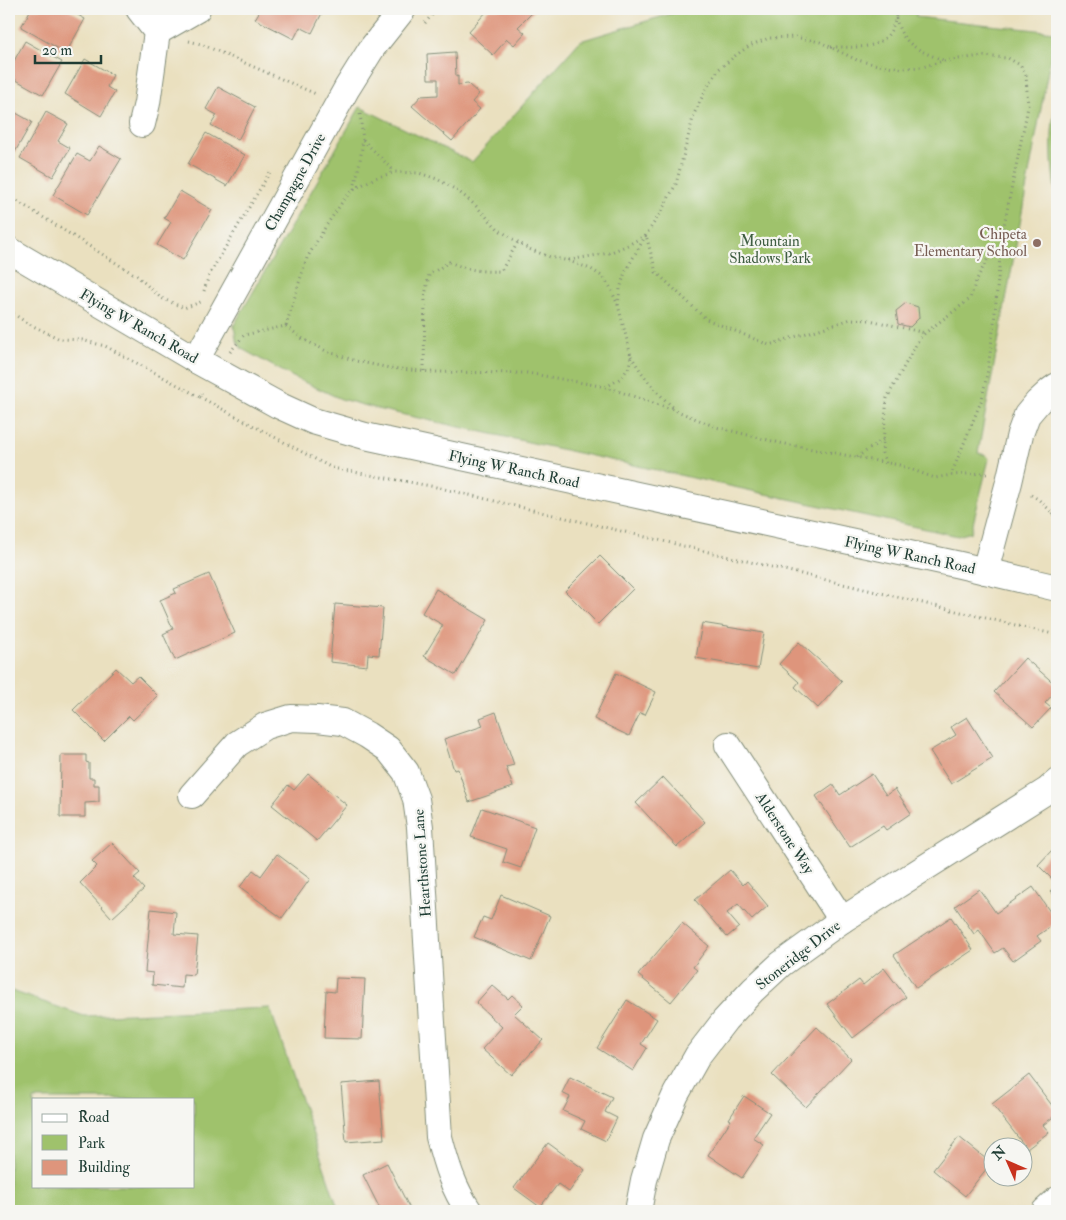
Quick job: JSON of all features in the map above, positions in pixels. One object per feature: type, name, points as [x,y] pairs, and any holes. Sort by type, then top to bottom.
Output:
[{"type":"street","points":[[139,9],[157,32],[147,103],[142,124]]},
{"type":"street","points":[[157,32],[197,9]]},
{"type":"street","name":"Champagne Drive","points":[[196,360],[347,88],[372,48],[403,9]]},
{"type":"street","name":"Flying W Ranch Road","points":[[9,250],[196,360],[313,421],[365,436],[1057,588]]},
{"type":"street","points":[[985,571],[1020,434],[1027,415],[1038,402],[1057,386]]},
{"type":"street","name":"Hearthstone Lane","points":[[192,795],[237,744],[265,726],[291,718],[343,722],[388,749],[406,772],[416,799],[420,827],[439,1137],[447,1168],[459,1197],[469,1211]]},
{"type":"street","name":"Alderstone Way","points":[[728,745],[842,920]]},
{"type":"street","name":"Stoneridge Drive","points":[[638,1211],[644,1180],[656,1139],[676,1094],[698,1055],[725,1020],[753,990],[781,964],[842,920],[1048,790],[1057,782]]},
{"type":"street","points":[[1045,1211],[1057,1200]]},
{"type":"path","points":[[830,47],[864,47],[876,44],[887,36],[896,17],[897,9]]},
{"type":"path","points":[[896,17],[900,32],[910,42],[922,52],[943,61]]},
{"type":"path","points":[[157,32],[201,44],[316,94]]},
{"type":"path","points":[[618,305],[625,272],[676,184],[694,114],[706,89],[719,69],[749,46],[769,38],[795,36],[820,42],[857,60],[903,68],[922,67],[943,61],[982,56],[1008,58],[1020,65],[1026,75],[1028,107],[1002,235],[988,368],[982,399],[951,475]]},
{"type":"path","points":[[314,98],[319,88]]},
{"type":"path","points":[[354,189],[363,140],[360,112]]},
{"type":"path","points":[[363,140],[395,172]]},
{"type":"path","points":[[204,292],[209,275],[272,168]]},
{"type":"path","points":[[286,326],[307,258],[345,198],[354,189],[375,178],[395,172],[419,172],[437,179],[458,192],[475,204],[499,230],[529,249],[550,257],[569,261],[590,269],[603,277],[618,305],[632,356],[643,376],[657,393],[677,411]]},
{"type":"path","points":[[9,196],[137,276],[161,298],[184,308],[202,301]]},
{"type":"path","points":[[569,261],[609,253],[628,245],[646,234]]},
{"type":"path","points":[[646,234],[656,272],[706,319],[769,345],[851,319],[870,320],[925,333]]},
{"type":"path","points":[[424,371],[425,296],[429,275],[449,262],[483,272],[502,271],[518,242]]},
{"type":"path","points":[[886,463],[882,454],[886,398],[919,339],[970,299],[976,281],[989,256],[1000,253]]},
{"type":"path","points":[[9,311],[27,323],[60,339],[82,340],[105,346],[201,395],[332,468],[436,487],[1057,635]]},
{"type":"path","points":[[230,352],[244,335],[286,326],[303,339],[326,351],[349,359],[390,368],[424,371],[527,373],[606,387],[677,411],[716,427],[780,443],[899,465],[935,478],[983,473]]},
{"type":"path","points":[[606,387],[621,378],[629,367],[632,356]]},
{"type":"path","points":[[857,457],[883,440]]},
{"type":"path","points":[[1053,514],[1057,506]]},
{"type":"green space","name":"Mountain Shadows Park","points":[[687,9],[839,9],[876,13],[877,9],[916,9],[916,17],[1055,32],[978,453],[986,455],[989,459],[971,532],[958,536],[382,410],[341,399],[293,377],[242,349],[236,339],[234,325],[360,107],[472,162],[580,41]]},
{"type":"green space","points":[[1057,97],[1057,202],[1052,150],[1054,110]]},
{"type":"green space","points":[[9,990],[84,1016],[270,1008],[339,1211],[9,1211]]},
{"type":"building","points":[[31,9],[67,9],[85,19],[66,53],[21,27]]},
{"type":"building","points":[[261,9],[314,9],[322,13],[312,33],[300,27],[294,39],[255,19]]},
{"type":"building","points":[[489,9],[536,9],[518,27],[525,33],[514,45],[507,39],[493,55],[468,32]]},
{"type":"building","points":[[25,41],[62,62],[43,95],[9,76],[9,70]]},
{"type":"building","points":[[455,52],[458,85],[468,84],[479,94],[472,102],[480,109],[452,141],[412,106],[421,96],[438,95],[438,79],[428,79],[427,54]]},
{"type":"building","points":[[85,59],[113,75],[107,87],[115,92],[101,116],[65,94]]},
{"type":"building","points":[[218,87],[255,107],[238,140],[211,125],[217,115],[206,109]]},
{"type":"building","points":[[9,109],[32,122],[11,159],[9,158]]},
{"type":"building","points":[[46,112],[68,124],[58,141],[70,148],[53,177],[20,158]]},
{"type":"building","points":[[206,133],[245,155],[227,186],[188,164]]},
{"type":"building","points":[[99,146],[121,159],[87,215],[53,195],[77,154],[90,161]]},
{"type":"building","points":[[180,191],[212,210],[183,260],[157,245],[171,222],[164,218]]},
{"type":"building","points":[[906,303],[918,307],[919,318],[910,327],[898,324],[896,311]]},
{"type":"building","points":[[600,556],[633,589],[598,624],[565,591]]},
{"type":"building","points":[[209,574],[235,633],[175,660],[163,634],[173,629],[160,600],[176,593],[174,589]]},
{"type":"building","points":[[436,589],[488,620],[456,675],[424,656],[443,625],[422,613]]},
{"type":"building","points":[[335,604],[383,608],[379,655],[368,654],[367,666],[330,662]]},
{"type":"building","points":[[702,623],[764,633],[758,669],[696,658]]},
{"type":"building","points":[[799,642],[842,681],[818,708],[795,687],[799,682],[779,664]]},
{"type":"building","points":[[1025,658],[1057,686],[1057,690],[1045,703],[1051,708],[1033,727],[994,692]]},
{"type":"building","points":[[116,668],[131,682],[138,676],[158,696],[133,720],[129,716],[104,741],[73,710]]},
{"type":"building","points":[[616,673],[656,692],[645,715],[640,713],[629,736],[594,719]]},
{"type":"building","points":[[496,712],[514,765],[506,767],[513,787],[469,802],[458,769],[454,770],[444,739],[483,726],[480,718]]},
{"type":"building","points":[[967,717],[993,758],[951,784],[930,751],[956,735],[951,727]]},
{"type":"building","points":[[61,755],[86,755],[86,762],[89,763],[89,778],[94,778],[94,785],[99,785],[99,802],[85,803],[85,817],[60,817]]},
{"type":"building","points":[[308,774],[347,805],[317,841],[272,805],[288,785],[294,790]]},
{"type":"building","points":[[872,774],[886,795],[895,789],[911,813],[886,830],[883,826],[850,847],[816,796],[833,784],[840,795]]},
{"type":"building","points":[[663,777],[705,822],[677,847],[636,803]]},
{"type":"building","points":[[482,808],[535,827],[521,868],[503,862],[507,849],[471,837]]},
{"type":"building","points":[[112,843],[140,873],[134,878],[144,889],[112,918],[80,883],[97,866],[92,861]]},
{"type":"building","points":[[1052,850],[1057,855],[1057,884],[1038,865]]},
{"type":"building","points":[[277,854],[310,879],[282,918],[240,887],[253,870],[261,876]]},
{"type":"building","points":[[730,870],[743,885],[747,881],[768,906],[752,920],[738,904],[727,913],[739,927],[727,937],[695,900]]},
{"type":"building","points":[[1057,884],[1057,898],[1050,891]]},
{"type":"building","points":[[1033,887],[1057,922],[1037,936],[1041,941],[1013,961],[1003,948],[995,953],[979,930],[974,934],[955,906],[979,889],[996,913]]},
{"type":"building","points":[[501,895],[550,916],[531,961],[474,937],[483,917],[491,920]]},
{"type":"building","points":[[151,909],[176,912],[174,934],[198,936],[194,975],[183,974],[182,988],[152,985],[153,973],[145,972]]},
{"type":"building","points":[[951,917],[973,950],[916,988],[894,955]]},
{"type":"building","points":[[682,923],[709,946],[693,967],[697,970],[671,1002],[638,975]]},
{"type":"building","points":[[884,968],[906,997],[853,1038],[827,1004],[859,980],[863,985]]},
{"type":"building","points":[[336,978],[365,979],[362,1039],[324,1038],[326,991],[335,992]]},
{"type":"building","points":[[492,985],[508,999],[512,995],[523,1005],[514,1014],[543,1040],[511,1075],[482,1049],[502,1027],[476,1003]]},
{"type":"building","points":[[627,1000],[657,1019],[641,1044],[647,1048],[633,1071],[597,1048]]},
{"type":"building","points":[[817,1027],[851,1059],[806,1107],[772,1075]]},
{"type":"building","points":[[1029,1075],[1057,1114],[1043,1125],[1049,1132],[1034,1144],[1034,1138],[1018,1138],[992,1104]]},
{"type":"building","points":[[570,1077],[612,1097],[605,1112],[617,1118],[606,1141],[581,1129],[585,1121],[563,1111],[570,1097],[562,1093]]},
{"type":"building","points":[[379,1081],[384,1139],[346,1142],[341,1084]]},
{"type":"building","points":[[744,1096],[770,1113],[753,1138],[764,1145],[742,1178],[708,1155]]},
{"type":"building","points":[[959,1137],[984,1157],[984,1172],[965,1196],[933,1170]]},
{"type":"building","points":[[548,1143],[585,1170],[569,1192],[558,1184],[540,1207],[514,1188]]},
{"type":"building","points":[[387,1163],[411,1211],[376,1211],[380,1209],[363,1175]]},
{"type":"place","name":"Chipeta Elementary School","points":[[1037,243]]}]
